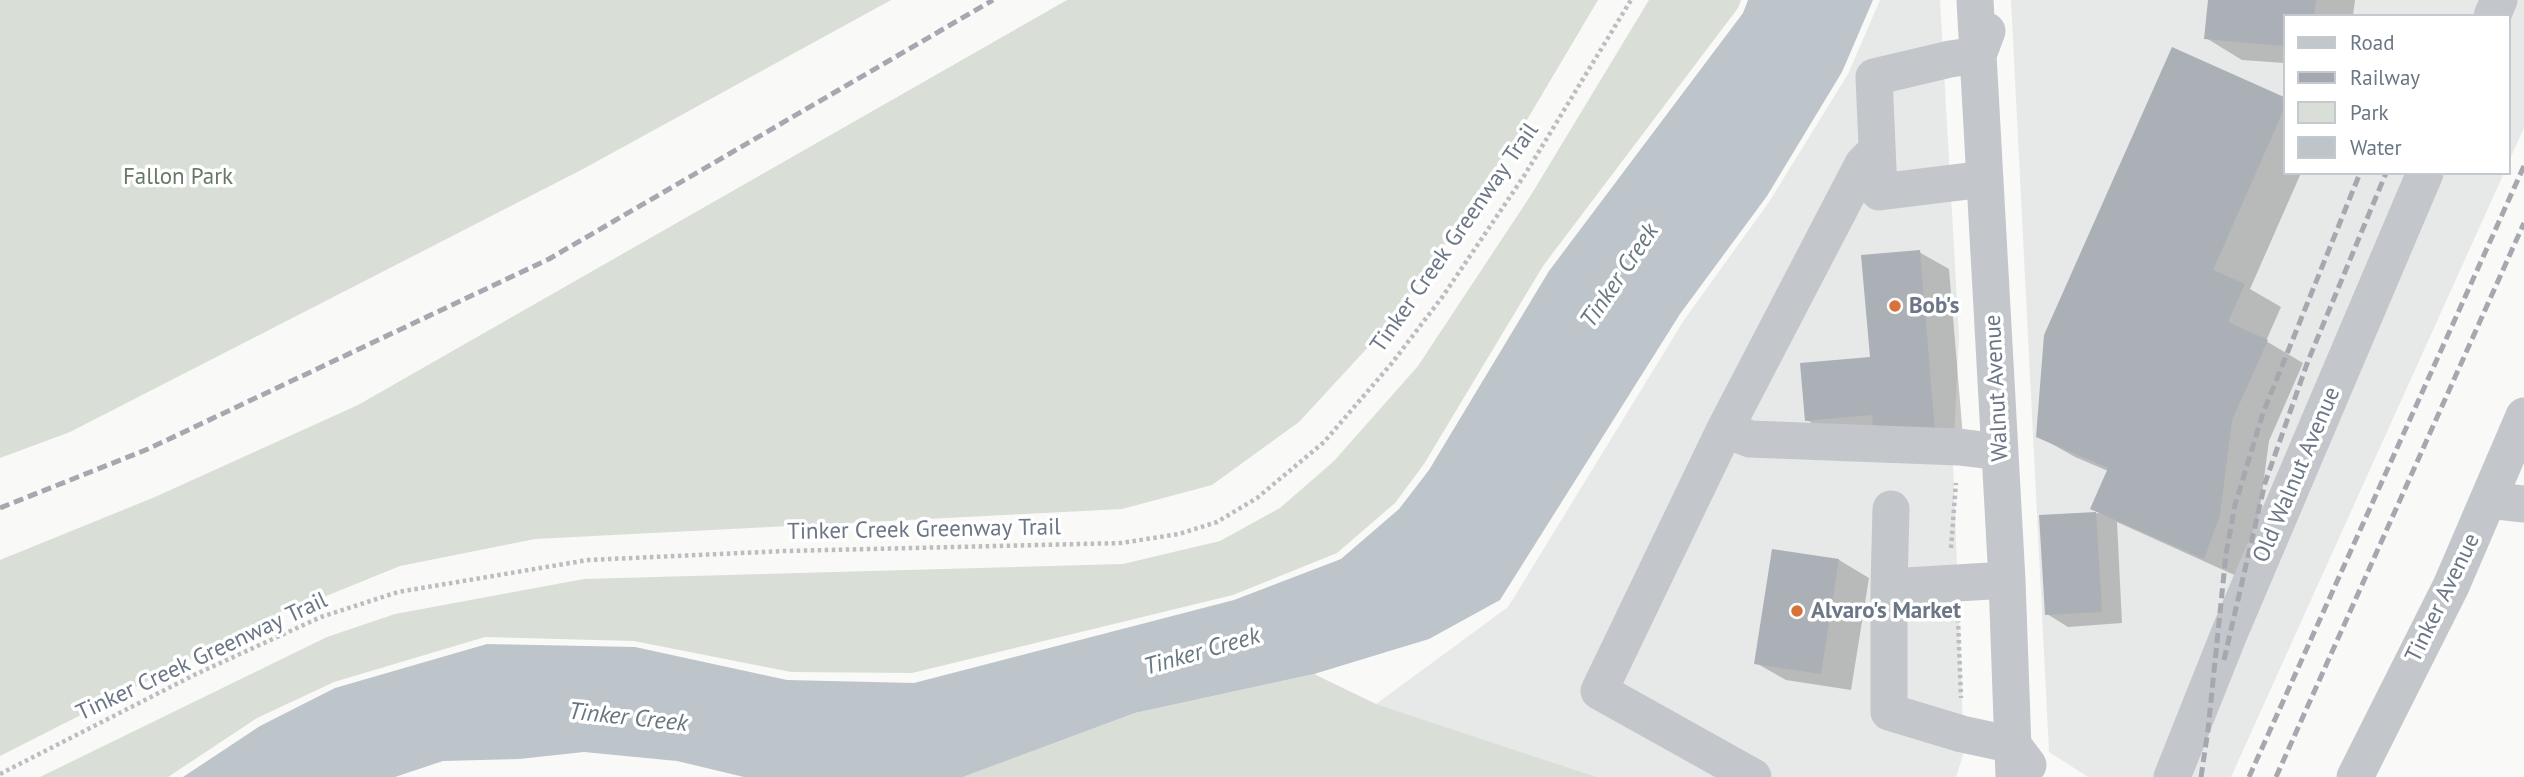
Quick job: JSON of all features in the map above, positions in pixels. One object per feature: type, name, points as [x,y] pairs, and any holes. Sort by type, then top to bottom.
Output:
[{"type":"street","name":"Walnut Avenue","points":[[1975,0],[2007,579],[2013,761]]},
{"type":"street","points":[[1985,180],[1879,192],[1874,77],[1978,54],[1998,0]]},
{"type":"street","points":[[1753,777],[1599,691],[1726,429],[1863,164],[1877,150]]},
{"type":"street","name":"Old Walnut Avenue","points":[[2172,777],[2229,634],[2424,175]]},
{"type":"street","name":"Tinker Avenue","points":[[2356,777],[2451,586],[2507,502],[2524,416]]},
{"type":"street","points":[[1726,429],[1750,439],[1959,447],[2000,452]]},
{"type":"street","points":[[1891,509],[1889,712],[1962,734],[2013,761],[2036,777]]},
{"type":"street","points":[[1889,587],[2007,579]]},
{"type":"path","name":"Tinker Creek Greenway Trail","points":[[0,774],[182,681],[298,627],[398,592],[587,560],[785,551],[1121,543],[1179,534],[1217,522],[1257,498],[1324,442],[1392,363],[1443,296],[1524,176],[1631,0]]},
{"type":"path","points":[[1951,547],[1957,479]]},
{"type":"path","points":[[1958,617],[1962,711]]},
{"type":"shaded area","points":[[1880,0],[1940,0],[1959,337],[1953,461],[1964,752],[1956,777],[1597,777],[1376,704],[1508,607],[1684,320],[1769,202],[1848,74]]},
{"type":"shaded area","points":[[2011,0],[2524,0],[2524,128],[2510,159],[2510,14],[2282,14],[2282,175],[2503,175],[2231,777],[2088,777],[2049,752]]},
{"type":"green space","name":"Fallon Park","points":[[0,0],[891,0],[583,169],[70,432],[0,458]]},
{"type":"green space","points":[[1067,0],[1598,0],[1499,167],[1394,319],[1299,422],[1212,485],[1122,509],[535,539],[400,566],[272,618],[0,756],[0,560],[155,497],[358,405]]},
{"type":"green space","points":[[1649,0],[1741,0],[1738,8],[1543,266],[1424,464],[1395,503],[1337,553],[1233,595],[912,673],[791,672],[634,641],[485,637],[334,682],[257,718],[168,777],[40,777],[327,637],[395,614],[584,579],[1123,564],[1220,541],[1280,508],[1334,461],[1418,366],[1531,195]]},
{"type":"green space","points":[[1314,674],[1376,704],[1597,777],[963,777],[1135,713]]},
{"type":"water","name":"Tinker Creek","points":[[1748,0],[1873,0],[1842,72],[1767,196],[1680,314],[1500,600],[1429,639],[1314,674],[1135,713],[963,777],[744,777],[677,761],[584,752],[519,759],[443,761],[395,777],[183,777],[260,726],[335,688],[487,644],[635,647],[787,680],[914,683],[1234,600],[1341,559],[1399,509],[1429,470],[1549,271],[1743,13]]},
{"type":"building","points":[[2208,0],[2316,0],[2314,14],[2282,14],[2282,46],[2204,39]]},
{"type":"building","points":[[2172,47],[2282,96],[2282,114],[2213,270],[2245,284],[2228,322],[2268,340],[2232,420],[2220,515],[2204,559],[2090,509],[2108,468],[2036,437],[2044,335]]},
{"type":"building","name":"Bob's","points":[[1920,250],[1935,432],[1874,437],[1872,415],[1805,421],[1800,363],[1870,357],[1861,255]]},
{"type":"building","points":[[2096,512],[2102,612],[2045,615],[2039,515]]},
{"type":"building","name":"Alvaro's Market","points":[[1772,549],[1839,559],[1821,674],[1754,664]]},
{"type":"railway","points":[[0,508],[148,449],[549,259],[993,0]]},
{"type":"railway","points":[[2249,777],[2524,166]]},
{"type":"railway","points":[[2201,777],[2226,554],[2235,505],[2263,413],[2359,175]]},
{"type":"railway","points":[[2224,660],[2265,483],[2308,361],[2385,175]]},
{"type":"railway","points":[[2276,777],[2524,223]]},
{"type":"place","name":"Bob's","points":[[1895,306]]},
{"type":"place","name":"Alvaro's Market","points":[[1797,611]]}]
